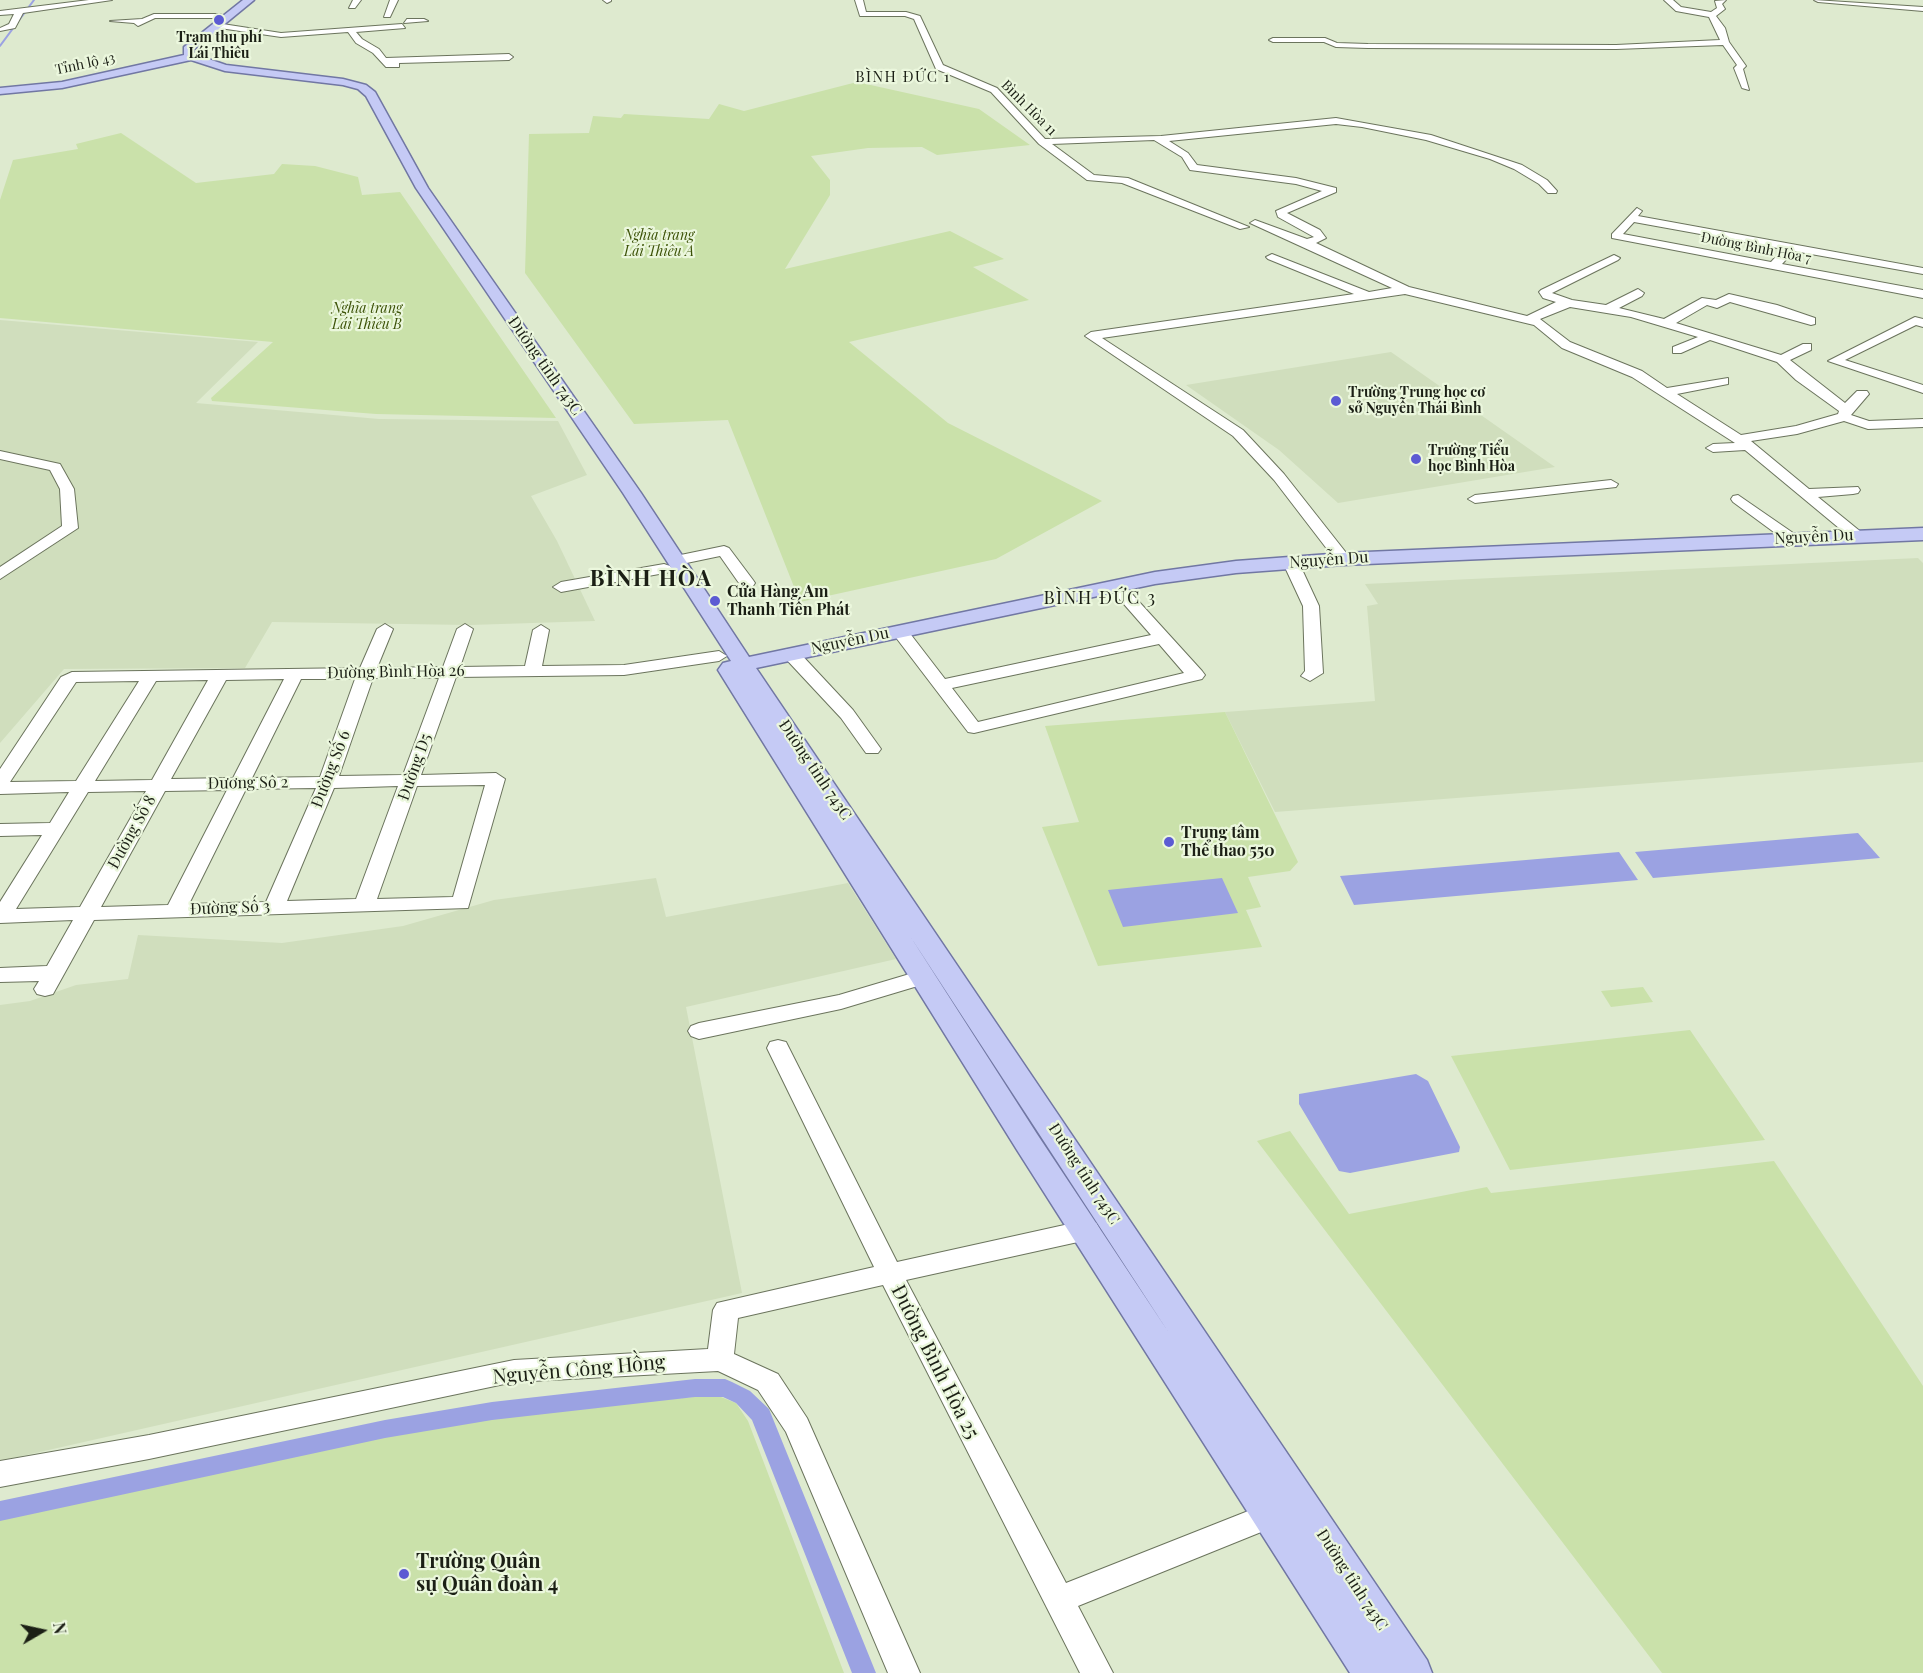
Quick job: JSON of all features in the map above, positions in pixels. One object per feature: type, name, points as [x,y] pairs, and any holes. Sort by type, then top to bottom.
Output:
[{"type":"main road","points":[[183,59],[176,52],[243,0]]},
{"type":"main road","points":[[215,22],[249,0]]},
{"type":"main road","name":"Tỉnh lộ 43","points":[[0,92],[62,85],[183,59]]},
{"type":"main road","name":"Đường tỉnh 743C","points":[[183,59],[219,67],[343,82],[368,90],[402,163],[651,534],[876,882],[1056,1131],[1100,1225],[1271,1515],[1372,1673]]},
{"type":"main road","name":"Nguyễn Du","points":[[731,660],[791,654],[1116,586],[1225,569],[1343,559],[1856,535],[1923,534]]},
{"type":"main road","name":"Đường tỉnh 743C","points":[[876,882],[922,977],[1028,1142],[1100,1225],[1413,1673]]},
{"type":"main road","points":[[1028,1142],[1056,1131]]},
{"type":"street","points":[[0,13],[23,10],[61,0]]},
{"type":"street","points":[[47,4],[108,0]]},
{"type":"street","points":[[394,0],[383,15],[404,27]]},
{"type":"street","name":"Bình Hòa 11","points":[[859,0],[863,14],[906,14],[917,18],[939,67],[993,90],[1042,142],[1091,178],[1124,180],[1307,243],[1405,290]]},
{"type":"street","points":[[1668,0],[1679,9],[1712,15],[1721,9],[1718,3],[1722,0]]},
{"type":"street","points":[[1818,0],[1923,9]]},
{"type":"street","points":[[2,33],[14,24],[23,10]]},
{"type":"street","points":[[114,21],[140,20],[165,10]]},
{"type":"street","points":[[1712,15],[1742,70],[1746,88]]},
{"type":"street","points":[[152,16],[215,22]]},
{"type":"street","points":[[152,16],[215,22],[265,33],[288,35],[404,27],[424,21]]},
{"type":"street","points":[[265,33],[290,25]]},
{"type":"street","points":[[350,30],[364,45],[376,51],[389,65],[454,63]]},
{"type":"street","points":[[1273,40],[1324,40],[1336,45],[1368,46],[1616,47],[1725,42]]},
{"type":"street","points":[[376,51],[387,50]]},
{"type":"street","points":[[385,61],[509,57]]},
{"type":"street","points":[[1160,139],[1336,121],[1362,124],[1428,136],[1493,157],[1525,171],[1543,182],[1552,191]]},
{"type":"street","points":[[1042,142],[1156,136],[1185,155],[1194,168],[1296,181],[1332,190],[1281,211],[1282,215],[1316,232],[1320,238],[1307,243]]},
{"type":"street","name":"Đường Bình Hòa 7","points":[[1791,246],[1634,214],[1616,236],[1923,294]]},
{"type":"street","points":[[1774,267],[1791,246],[1923,271]]},
{"type":"street","points":[[1272,257],[1367,295]]},
{"type":"street","points":[[1614,258],[1545,292],[1547,295],[1570,303],[1608,309],[1665,324],[1782,359],[1845,414],[1868,425],[1923,423]]},
{"type":"street","points":[[1343,559],[1279,477],[1238,433],[1091,336],[1405,290],[1530,319],[1538,322],[1566,345],[1626,368],[1745,443],[1856,535]]},
{"type":"street","points":[[1608,309],[1638,293]]},
{"type":"street","points":[[1665,324],[1706,301],[1717,304],[1729,298],[1810,321]]},
{"type":"street","points":[[1530,319],[1570,303]]},
{"type":"street","points":[[1923,323],[1915,321],[1834,361],[1916,387],[1923,377]]},
{"type":"street","points":[[1677,350],[1707,337]]},
{"type":"street","points":[[1782,359],[1807,347]]},
{"type":"street","points":[[1665,392],[1723,381]]},
{"type":"street","points":[[1713,448],[1745,443],[1797,430],[1845,414],[1862,394]]},
{"type":"street","points":[[0,455],[55,467],[67,489],[70,528],[0,574]]},
{"type":"street","points":[[1475,500],[1611,484]]},
{"type":"street","points":[[1807,493],[1853,490]]},
{"type":"street","points":[[1738,500],[1791,538]]},
{"type":"street","points":[[561,587],[671,565],[724,551],[747,583]]},
{"type":"street","points":[[1291,563],[1311,606],[1314,673],[1310,676]]},
{"type":"street","points":[[899,631],[974,728],[1196,675],[1116,586]]},
{"type":"street","name":"Đường Số 6","points":[[274,906],[327,783],[366,673],[385,629]]},
{"type":"street","name":"Đường D5","points":[[365,904],[465,629]]},
{"type":"street","points":[[532,670],[540,630]]},
{"type":"street","points":[[940,686],[1161,638]]},
{"type":"street","points":[[791,654],[847,714],[872,749]]},
{"type":"street","name":"Đường Bình Hòa 26","points":[[0,783],[67,681],[72,677],[624,670],[731,660]]},
{"type":"street","points":[[176,911],[296,673]]},
{"type":"street","name":"Đường Số 8","points":[[0,975],[49,981],[220,675]]},
{"type":"street","points":[[1,915],[151,676]]},
{"type":"street","name":"Đương Sô 2","points":[[0,788],[496,780],[461,903]]},
{"type":"street","points":[[0,830],[56,829]]},
{"type":"street","name":"Đường Số 3","points":[[1,915],[86,915],[274,906],[461,903]]},
{"type":"street","points":[[699,1031],[841,1002],[922,977]]},
{"type":"street","name":"Đường Bình Hòa 25","points":[[778,1048],[889,1272],[1097,1673]]},
{"type":"street","points":[[720,1360],[726,1310],[790,1298],[889,1272],[1100,1225]]},
{"type":"street","name":"Nguyễn Công Hồng","points":[[0,1474],[149,1447],[513,1371],[720,1360],[768,1382],[797,1426],[904,1673]]},
{"type":"street","points":[[1058,1600],[1271,1515]]},
{"type":"shaded area","points":[[0,320],[258,342],[196,403],[379,419],[558,421],[587,475],[531,496],[557,541],[595,621],[470,625],[272,622],[245,668],[64,669],[0,743]]},
{"type":"shaded area","points":[[1391,352],[1555,467],[1338,503],[1279,450],[1186,385]]},
{"type":"shaded area","points":[[1918,558],[1923,563],[1923,762],[1275,812],[1225,712],[1375,701],[1367,606],[1378,604],[1365,584]]},
{"type":"shaded area","points":[[656,878],[666,917],[848,883],[896,959],[686,1007],[742,1293],[0,1461],[0,1005],[30,1001],[76,985],[128,979],[138,935],[282,943],[403,926],[494,900]]},
{"type":"green space","name":"Nghĩa trang Lái Thiêu A","points":[[857,82],[979,109],[1030,145],[937,155],[922,147],[868,148],[811,156],[830,180],[830,195],[785,269],[950,231],[1004,259],[973,267],[1029,300],[849,342],[948,423],[1102,501],[996,559],[800,602],[728,420],[634,424],[525,273],[529,134],[589,133],[593,116],[621,118],[624,114],[709,119],[719,104],[744,111]]},
{"type":"green space","name":"Nghĩa trang Lái Thiêu B","points":[[121,133],[196,183],[274,174],[282,164],[315,166],[358,177],[362,195],[400,192],[556,418],[376,414],[212,401],[211,398],[273,342],[0,318],[0,200],[13,160],[78,149],[76,144]]},
{"type":"green space","name":"Trung tâm Thể thao 550","points":[[1225,712],[1298,862],[1290,871],[1248,877],[1261,907],[1246,910],[1262,947],[1098,966],[1042,827],[1079,822],[1045,726]]},
{"type":"green space","points":[[1643,987],[1653,1002],[1611,1007],[1601,991]]},
{"type":"green space","points":[[1690,1030],[1765,1140],[1510,1170],[1451,1056]]},
{"type":"green space","points":[[1290,1131],[1349,1214],[1487,1187],[1491,1193],[1774,1161],[1923,1386],[1923,1673],[1662,1673],[1257,1141]]},
{"type":"green space","name":"Trường Quân sự Quân đoàn 4","points":[[716,1395],[736,1403],[748,1421],[844,1673],[0,1673],[0,1516],[393,1431],[538,1411]]},
{"type":"water","points":[[1858,833],[1880,858],[1653,878],[1635,852]]},
{"type":"water","points":[[1619,852],[1638,880],[1354,905],[1340,876]]},
{"type":"water","points":[[1222,878],[1238,913],[1123,927],[1108,890]]},
{"type":"water","points":[[1416,1074],[1428,1081],[1460,1147],[1459,1152],[1350,1173],[1339,1171],[1299,1104],[1299,1094]]},
{"type":"waterway","points":[[0,46],[34,0]]},
{"type":"waterway","points":[[0,1511],[385,1429],[492,1411],[695,1388],[725,1388],[743,1397],[761,1415],[864,1673]]},
{"type":"place","name":"Trạm thu phí Lái Thiêu","points":[[219,20]]},
{"type":"place","name":"Trường Trung học cơ sở Nguyễn Thái Bình","points":[[1336,401]]},
{"type":"place","name":"Trường Tiểu học Bình Hòa","points":[[1416,459]]},
{"type":"place","name":"Cửa Hàng Am Thanh Tiến Phát","points":[[715,601]]},
{"type":"place","name":"Trung tâm Thể thao 550","points":[[1169,842]]},
{"type":"place","name":"Trường Quân sự Quân đoàn 4","points":[[404,1574]]},
{"type":"district","name":"BÌNH ĐỨC 1","points":[[903,77]]},
{"type":"district","name":"BÌNH HÒA","points":[[651,579]]},
{"type":"district","name":"BÌNH ĐỨC 3","points":[[1100,598]]}]
